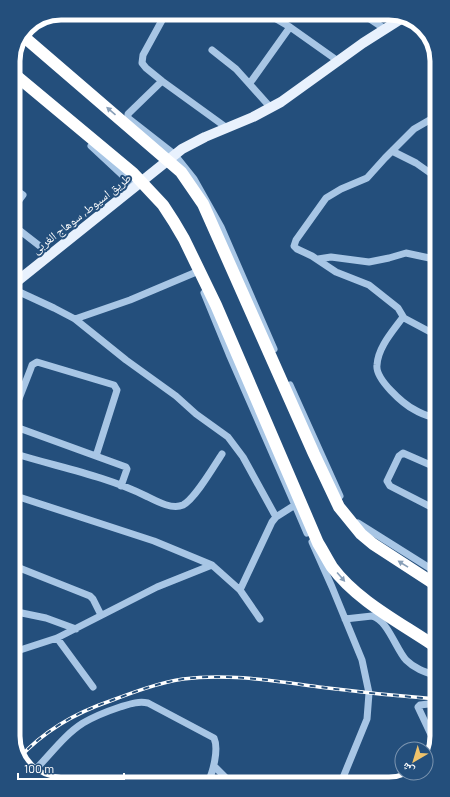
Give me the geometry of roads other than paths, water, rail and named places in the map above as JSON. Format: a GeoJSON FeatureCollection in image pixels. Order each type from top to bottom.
{"type":"FeatureCollection","features":[{"type":"Feature","properties":{"kind":"highway"},"geometry":{"type":"LineString","coordinates":[[26,39],[181,172],[203,204],[339,507],[361,534],[373,544],[430,581]]}},
{"type":"Feature","properties":{"kind":"highway"},"geometry":{"type":"LineString","coordinates":[[20,86],[133,173],[163,205],[184,238],[216,305],[318,543],[332,566],[345,581],[366,600],[430,642]]}},
{"type":"Feature","properties":{"kind":"main road","name":"طريق اسيوط, سوهاج الغربى"},"geometry":{"type":"LineString","coordinates":[[20,279],[174,154],[190,144],[271,108],[398,21]]}},
{"type":"Feature","properties":{"kind":"street"},"geometry":{"type":"LineString","coordinates":[[162,20],[143,55],[142,61],[146,68],[227,128]]}},
{"type":"Feature","properties":{"kind":"street"},"geometry":{"type":"LineString","coordinates":[[278,20],[338,61]]}},
{"type":"Feature","properties":{"kind":"street"},"geometry":{"type":"LineString","coordinates":[[372,20],[385,29]]}},
{"type":"Feature","properties":{"kind":"street"},"geometry":{"type":"LineString","coordinates":[[250,83],[290,27]]}},
{"type":"Feature","properties":{"kind":"street"},"geometry":{"type":"LineString","coordinates":[[212,50],[250,83],[271,108]]}},
{"type":"Feature","properties":{"kind":"street"},"geometry":{"type":"LineString","coordinates":[[162,81],[128,114],[127,117],[174,154],[194,178],[221,227],[277,358],[349,512],[356,522],[363,527],[430,568]]}},
{"type":"Feature","properties":{"kind":"street"},"geometry":{"type":"LineString","coordinates":[[20,86],[96,149],[140,183],[166,217],[177,236],[362,660],[369,693],[367,719],[343,777]]}},
{"type":"Feature","properties":{"kind":"street"},"geometry":{"type":"LineString","coordinates":[[430,120],[414,129],[392,150],[366,180],[341,189],[326,198],[305,226],[294,246],[297,249],[318,259],[336,272],[369,285],[398,308],[403,316],[430,332]]}},
{"type":"Feature","properties":{"kind":"street"},"geometry":{"type":"LineString","coordinates":[[392,150],[416,163],[430,173]]}},
{"type":"Feature","properties":{"kind":"street"},"geometry":{"type":"LineString","coordinates":[[20,231],[50,254]]}},
{"type":"Feature","properties":{"kind":"street"},"geometry":{"type":"LineString","coordinates":[[318,259],[331,257],[369,262],[406,253],[430,258]]}},
{"type":"Feature","properties":{"kind":"street"},"geometry":{"type":"LineString","coordinates":[[75,319],[130,300],[194,273]]}},
{"type":"Feature","properties":{"kind":"street"},"geometry":{"type":"LineString","coordinates":[[20,292],[75,319],[121,356],[176,396],[196,414],[228,437],[243,457],[276,517]]}},
{"type":"Feature","properties":{"kind":"street"},"geometry":{"type":"LineString","coordinates":[[403,316],[380,352],[376,366],[384,382],[410,407],[430,416]]}},
{"type":"Feature","properties":{"kind":"street"},"geometry":{"type":"LineString","coordinates":[[20,384],[32,365],[37,362],[116,386],[117,390],[96,456]]}},
{"type":"Feature","properties":{"kind":"street"},"geometry":{"type":"LineString","coordinates":[[20,428],[127,468],[121,486]]}},
{"type":"Feature","properties":{"kind":"street"},"geometry":{"type":"LineString","coordinates":[[430,465],[403,453],[399,456],[387,483],[430,506]]}},
{"type":"Feature","properties":{"kind":"street"},"geometry":{"type":"LineString","coordinates":[[20,455],[69,469],[140,492],[159,502],[177,506],[184,504],[192,497],[222,454]]}},
{"type":"Feature","properties":{"kind":"street"},"geometry":{"type":"LineString","coordinates":[[20,497],[154,541],[212,565],[240,590],[260,619]]}},
{"type":"Feature","properties":{"kind":"street"},"geometry":{"type":"LineString","coordinates":[[240,590],[272,522],[276,517],[295,504]]}},
{"type":"Feature","properties":{"kind":"street"},"geometry":{"type":"LineString","coordinates":[[20,650],[57,638],[157,587],[212,565]]}},
{"type":"Feature","properties":{"kind":"street"},"geometry":{"type":"LineString","coordinates":[[20,568],[90,596],[94,599],[101,616]]}},
{"type":"Feature","properties":{"kind":"street"},"geometry":{"type":"LineString","coordinates":[[20,613],[46,618],[76,629]]}},
{"type":"Feature","properties":{"kind":"street"},"geometry":{"type":"LineString","coordinates":[[345,619],[372,616],[376,617],[386,628],[407,660],[417,669],[430,674]]}},
{"type":"Feature","properties":{"kind":"street"},"geometry":{"type":"LineString","coordinates":[[57,638],[93,687]]}},
{"type":"Feature","properties":{"kind":"street"},"geometry":{"type":"LineString","coordinates":[[36,769],[69,734],[83,724],[105,712],[133,703],[142,702],[148,703],[213,737],[216,742],[214,766],[210,777]]}},
{"type":"Feature","properties":{"kind":"street"},"geometry":{"type":"LineString","coordinates":[[430,704],[420,705],[418,707],[430,732]]}},
{"type":"Feature","properties":{"kind":"street"},"geometry":{"type":"LineString","coordinates":[[214,766],[225,777]]}},
{"type":"Feature","properties":{"kind":"railway"},"geometry":{"type":"LineString","coordinates":[[24,753],[39,739],[72,717],[146,688],[183,679],[200,677],[251,678],[363,692],[430,698]]}}]}
